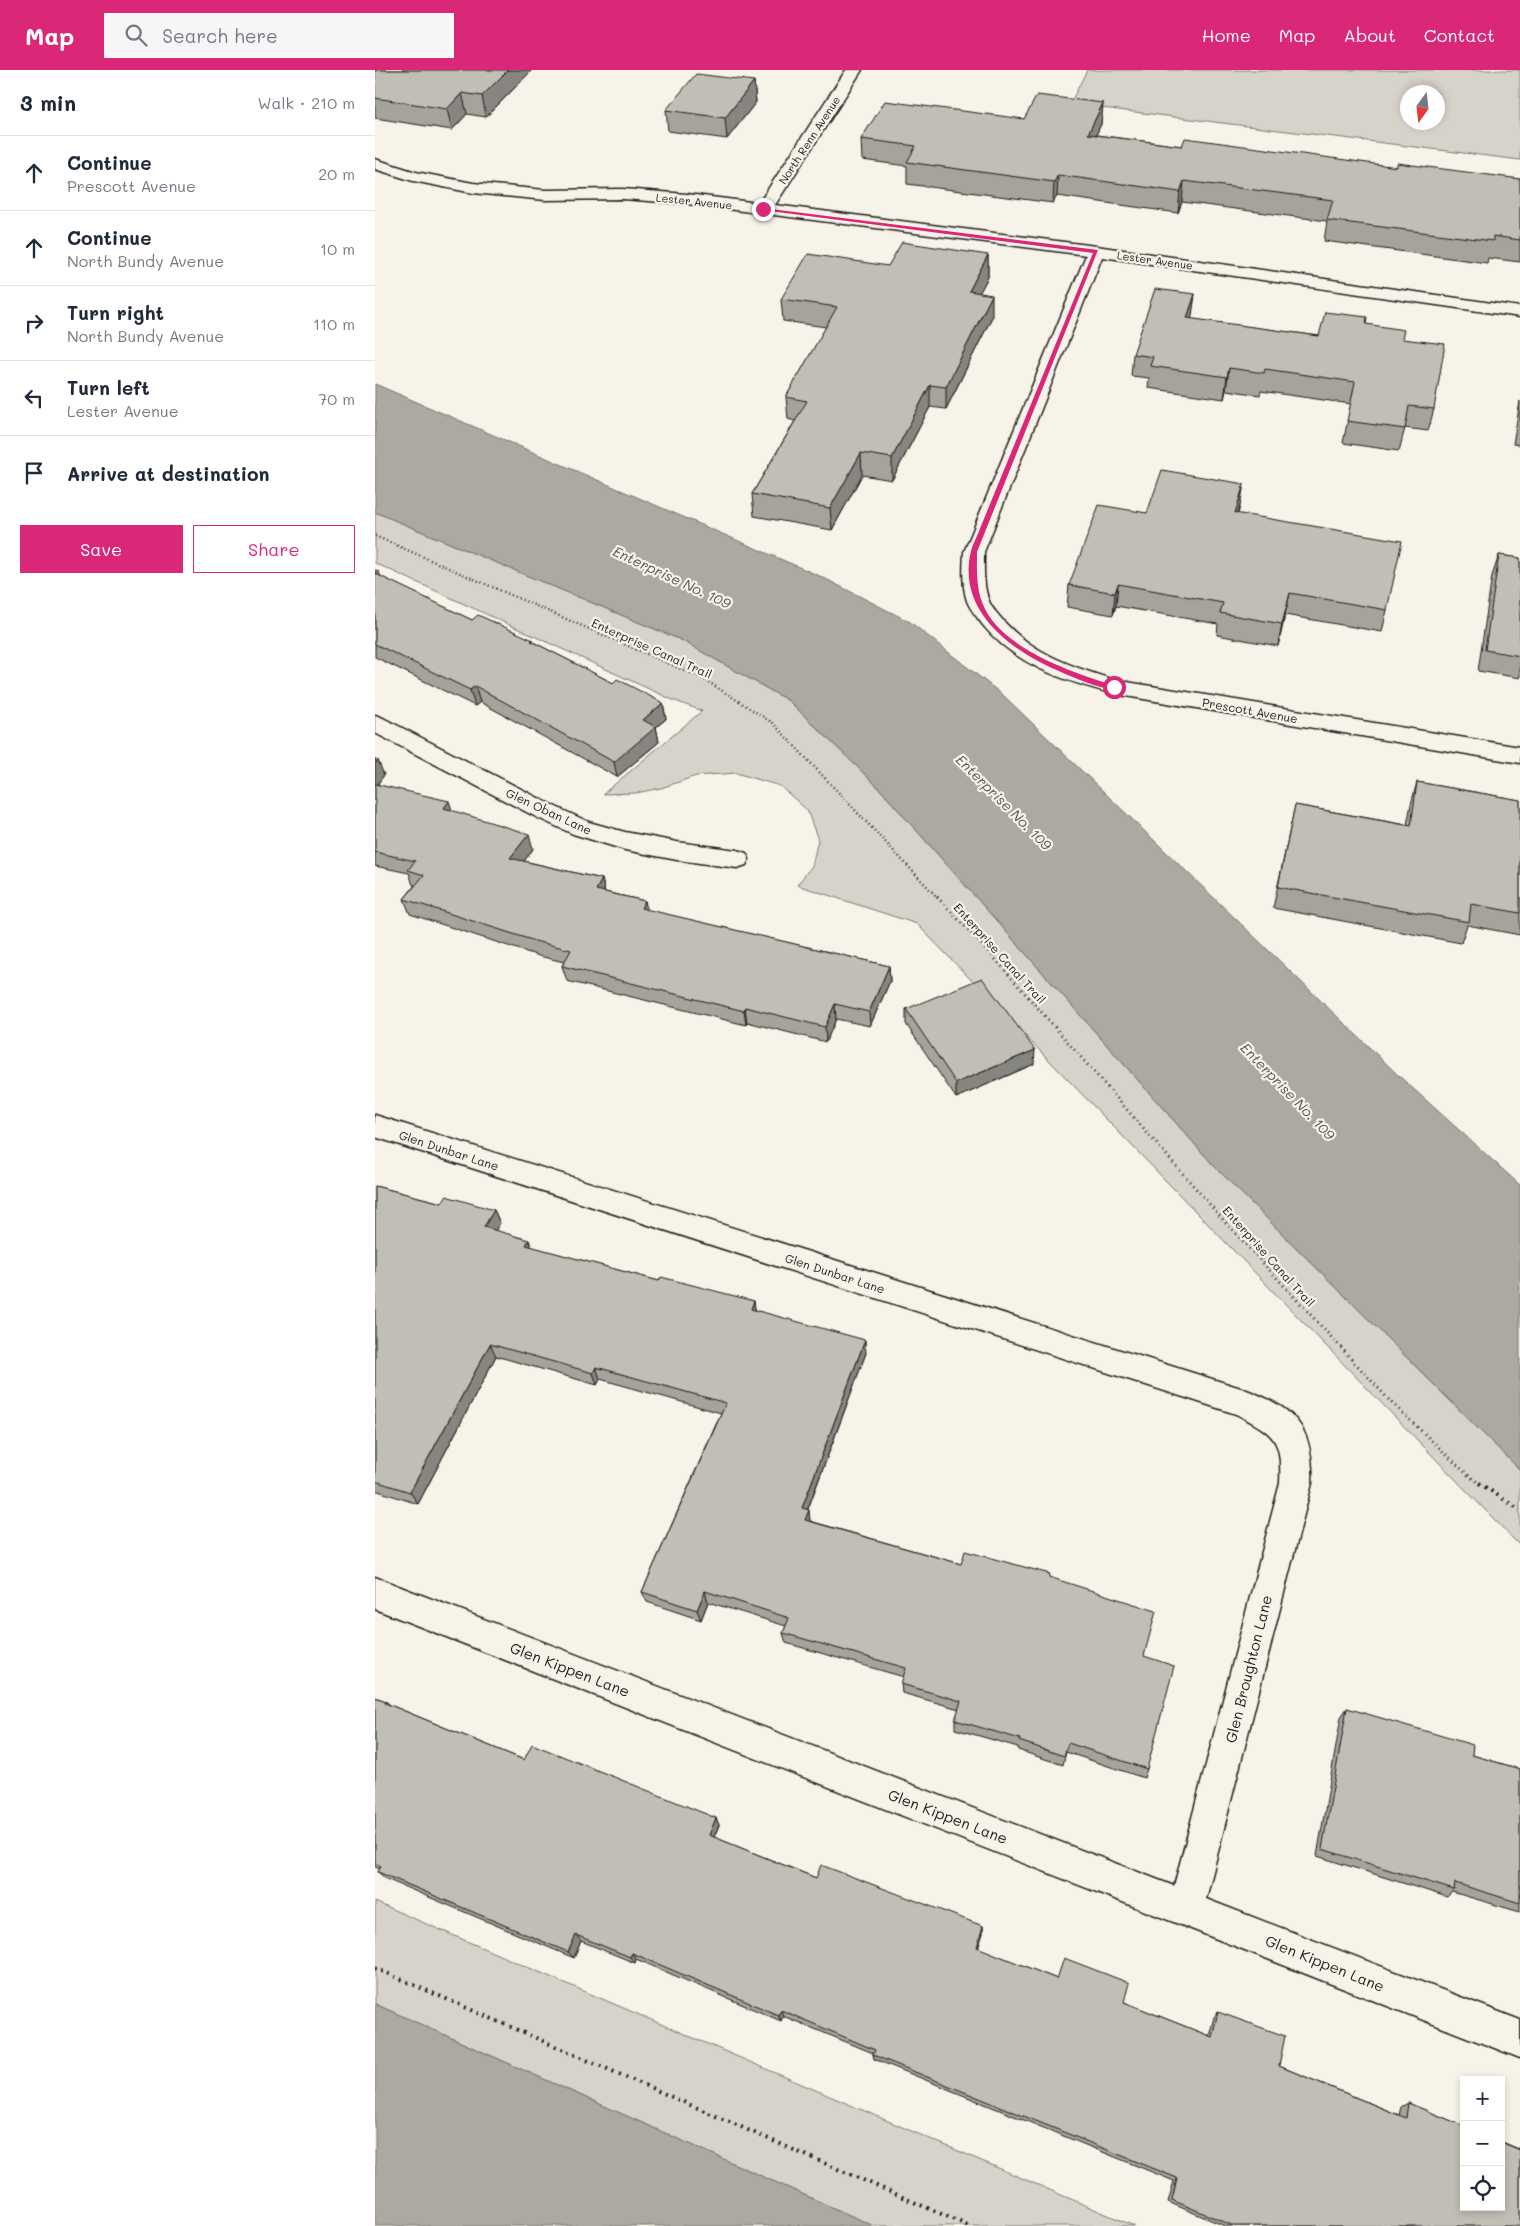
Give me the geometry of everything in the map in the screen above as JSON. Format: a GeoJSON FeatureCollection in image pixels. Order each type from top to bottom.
{"type":"FeatureCollection","features":[{"type":"Feature","properties":{"kind":"street","name":"North Renn Avenue"},"geometry":{"type":"LineString","coordinates":[[763,209],[854,70]]}},
{"type":"Feature","properties":{"kind":"street","name":"Lester Avenue"},"geometry":{"type":"LineString","coordinates":[[375,164],[413,176],[473,188],[545,195],[623,194],[687,199],[1096,251],[1520,312]]}},
{"type":"Feature","properties":{"kind":"street","name":"Prescott Avenue"},"geometry":{"type":"LineString","coordinates":[[1096,251],[974,552],[973,577],[979,603],[994,626],[1015,645],[1042,661],[1079,677],[1114,687],[1520,756]]}},
{"type":"Feature","properties":{"kind":"street","name":"Glen Oban Lane"},"geometry":{"type":"LineString","coordinates":[[375,723],[546,812],[581,828],[625,841],[660,848],[737,859]]}},
{"type":"Feature","properties":{"kind":"street","name":"Glen Dunbar Lane"},"geometry":{"type":"LineString","coordinates":[[375,1126],[1244,1403],[1273,1417],[1288,1431]]}},
{"type":"Feature","properties":{"kind":"street","name":"Glen Broughton Lane"},"geometry":{"type":"LineString","coordinates":[[1186,1908],[1296,1483],[1297,1462],[1295,1444],[1288,1431]]}},
{"type":"Feature","properties":{"kind":"street","name":"Glen Kippen Lane"},"geometry":{"type":"LineString","coordinates":[[375,1593],[1520,2039]]}},
{"type":"Feature","properties":{"kind":"path","name":"Enterprise Canal Trail"},"geometry":{"type":"LineString","coordinates":[[375,536],[702,678],[773,723],[988,951],[1226,1223],[1392,1403],[1470,1477],[1520,1510]]}},
{"type":"Feature","properties":{"kind":"path"},"geometry":{"type":"LineString","coordinates":[[375,1968],[969,2226]]}},
{"type":"Feature","properties":{"kind":"shaded area"},"geometry":{"type":"Polygon","coordinates":[[[1087,70],[1520,70],[1520,160],[1070,104],[1087,70]]]}},
{"type":"Feature","properties":{"kind":"shaded area"},"geometry":{"type":"Polygon","coordinates":[[[375,512],[681,640],[789,701],[877,786],[1215,1167],[1520,1470],[1520,1546],[917,924],[797,885],[812,866],[818,840],[807,810],[780,786],[736,773],[696,776],[661,788],[636,793],[603,794],[702,711],[673,700],[375,563],[375,512]]]}},
{"type":"Feature","properties":{"kind":"shaded area"},"geometry":{"type":"Polygon","coordinates":[[[375,1902],[1134,2226],[874,2226],[375,2004],[375,1902]]]}},
{"type":"Feature","properties":{"kind":"water","name":"Enterprise No. 109"},"geometry":{"type":"Polygon","coordinates":[[[375,384],[822,577],[910,622],[1004,696],[1398,1075],[1520,1185],[1520,1470],[1215,1167],[877,786],[789,701],[681,640],[375,512],[375,384]]]}},
{"type":"Feature","properties":{"kind":"water"},"geometry":{"type":"Polygon","coordinates":[[[375,2004],[874,2226],[375,2226],[375,2004]]]}},
{"type":"Feature","properties":{"kind":"building"},"geometry":{"type":"Polygon","coordinates":[[[375,70],[508,70],[482,96],[462,93],[447,109],[375,98],[375,70]]]}},
{"type":"Feature","properties":{"kind":"building"},"geometry":{"type":"Polygon","coordinates":[[[696,74],[754,81],[725,118],[666,110],[696,74]]]}},
{"type":"Feature","properties":{"kind":"building"},"geometry":{"type":"Polygon","coordinates":[[[1037,95],[1103,103],[1088,134],[1182,146],[1185,138],[1397,167],[1397,163],[1520,179],[1520,240],[1493,236],[1493,241],[1327,220],[1333,200],[1184,181],[1180,192],[1058,175],[1054,182],[907,162],[916,146],[861,139],[885,101],[1024,119],[1037,95]]]}},
{"type":"Feature","properties":{"kind":"building"},"geometry":{"type":"Polygon","coordinates":[[[902,242],[988,255],[969,291],[992,295],[946,387],[930,385],[892,458],[861,453],[830,508],[752,494],[807,401],[786,397],[837,307],[781,299],[808,254],[888,266],[902,242]]]}},
{"type":"Feature","properties":{"kind":"building"},"geometry":{"type":"Polygon","coordinates":[[[1155,289],[1195,294],[1187,318],[1319,336],[1325,312],[1367,317],[1366,324],[1404,330],[1402,339],[1445,344],[1434,409],[1409,406],[1405,429],[1347,421],[1355,382],[1265,369],[1264,373],[1229,368],[1227,377],[1150,366],[1153,357],[1133,354],[1155,289]]]}},
{"type":"Feature","properties":{"kind":"building"},"geometry":{"type":"Polygon","coordinates":[[[1162,470],[1244,484],[1235,513],[1402,541],[1387,610],[1290,593],[1282,624],[1220,613],[1223,603],[1118,584],[1115,593],[1069,585],[1099,505],[1147,513],[1162,470]]]}},
{"type":"Feature","properties":{"kind":"building"},"geometry":{"type":"Polygon","coordinates":[[[1499,555],[1520,558],[1520,656],[1485,650],[1499,555]]]}},
{"type":"Feature","properties":{"kind":"building"},"geometry":{"type":"Polygon","coordinates":[[[375,570],[379,572],[376,574],[472,620],[478,615],[533,640],[531,641],[613,683],[617,679],[663,703],[643,720],[656,727],[614,762],[475,686],[470,690],[375,644],[375,570]]]}},
{"type":"Feature","properties":{"kind":"building"},"geometry":{"type":"Polygon","coordinates":[[[1417,782],[1520,800],[1520,913],[1471,904],[1469,922],[1278,887],[1295,805],[1411,826],[1417,782]]]}},
{"type":"Feature","properties":{"kind":"building"},"geometry":{"type":"Polygon","coordinates":[[[375,784],[449,801],[444,808],[529,834],[510,858],[602,879],[596,890],[645,901],[641,908],[889,966],[869,1012],[835,1004],[825,1027],[745,1007],[744,1011],[562,966],[571,950],[535,941],[404,899],[424,875],[408,870],[415,861],[375,852],[375,784]]]}},
{"type":"Feature","properties":{"kind":"building"},"geometry":{"type":"Polygon","coordinates":[[[982,978],[1035,1050],[956,1083],[906,1009],[982,978]]]}},
{"type":"Feature","properties":{"kind":"building"},"geometry":{"type":"Polygon","coordinates":[[[375,1186],[442,1203],[446,1196],[494,1210],[484,1227],[529,1240],[526,1245],[659,1281],[661,1277],[754,1301],[751,1309],[865,1340],[802,1508],[809,1510],[805,1520],[961,1564],[965,1551],[1050,1574],[1049,1577],[1156,1611],[1144,1656],[1174,1666],[1147,1769],[1068,1743],[1064,1756],[1019,1741],[1020,1739],[955,1720],[961,1701],[901,1684],[906,1668],[783,1633],[789,1618],[705,1591],[697,1610],[642,1592],[726,1403],[596,1367],[593,1373],[490,1344],[410,1492],[375,1481],[375,1186]]]}},
{"type":"Feature","properties":{"kind":"building"},"geometry":{"type":"Polygon","coordinates":[[[375,1697],[386,1701],[385,1703],[524,1760],[532,1744],[716,1818],[709,1835],[816,1878],[821,1865],[983,1926],[977,1947],[1057,1979],[1064,1958],[1129,1983],[1124,2002],[1212,2037],[1218,2012],[1285,2036],[1279,2066],[1406,2118],[1408,2103],[1460,2124],[1460,2211],[1505,2211],[1505,2144],[1520,2150],[1520,2226],[1234,2226],[1172,2200],[1177,2178],[873,2055],[875,2050],[781,2010],[778,2015],[632,1953],[630,1957],[576,1935],[568,1952],[378,1872],[381,1866],[375,1863],[375,1697]]]}},
{"type":"Feature","properties":{"kind":"building"},"geometry":{"type":"Polygon","coordinates":[[[1347,1708],[1473,1745],[1472,1755],[1520,1769],[1520,1903],[1455,1883],[1454,1890],[1322,1849],[1347,1708]]]}},
{"type":"Feature","properties":{"kind":"route"},"geometry":{"type":"LineString","coordinates":[[763,209],[1096,251],[974,552],[973,577],[979,603],[994,626],[1015,645],[1042,661],[1079,677],[1114,687]]}}]}
